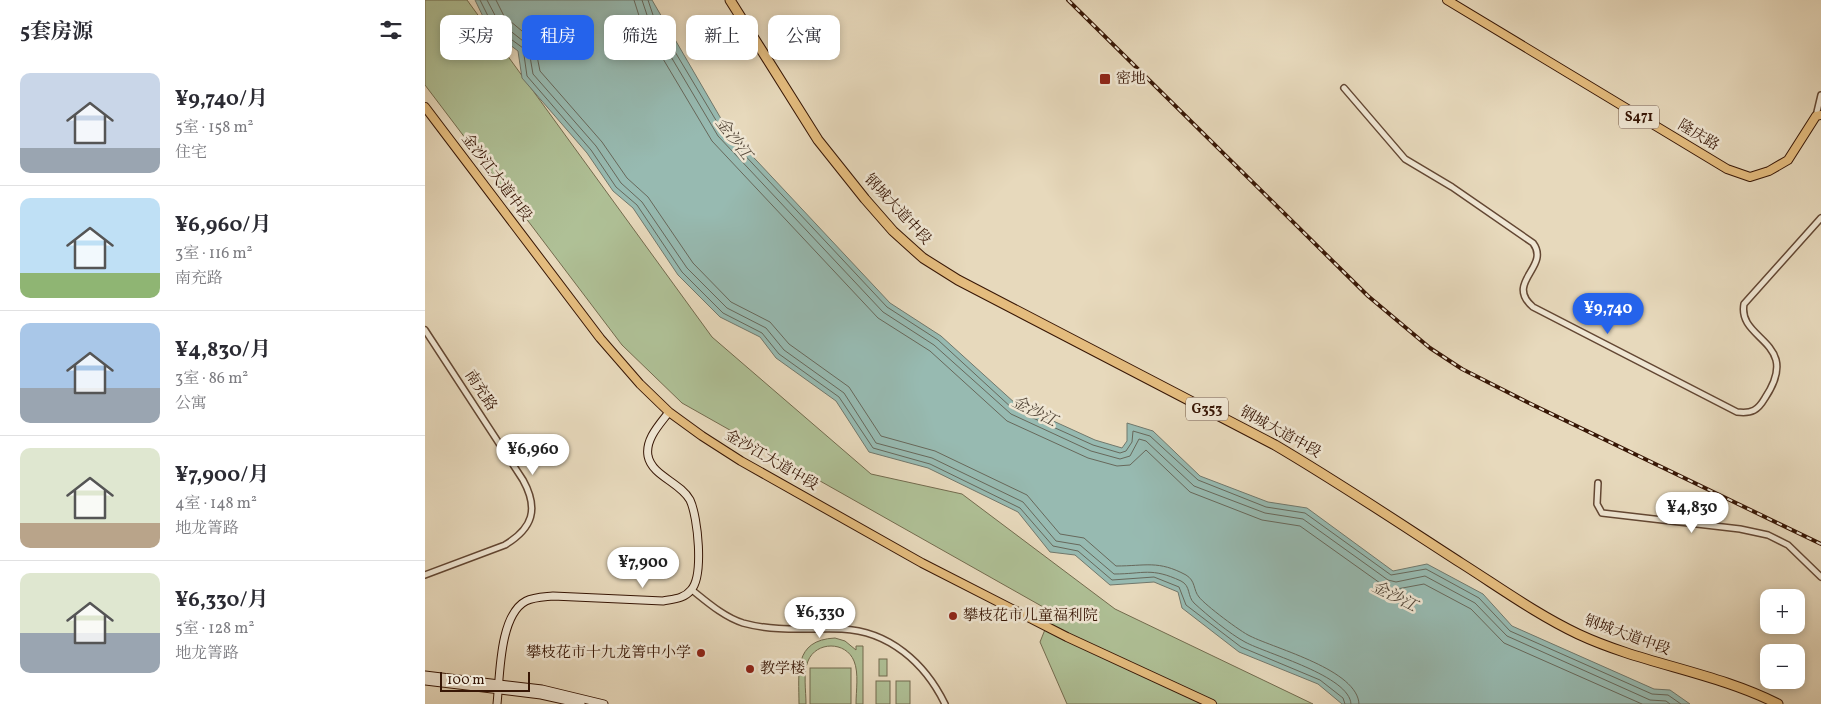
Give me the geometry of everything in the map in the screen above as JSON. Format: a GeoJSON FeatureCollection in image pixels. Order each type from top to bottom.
{"type":"FeatureCollection","features":[{"type":"Feature","properties":{"kind":"highway","name":"钢城大道中段"},"geometry":{"type":"LineString","coordinates":[[730,0],[818,140],[876,212],[923,258],[958,280],[1275,445],[1325,474],[1534,610],[1578,634],[1623,652],[1755,693],[1778,704]]}},
{"type":"Feature","properties":{"kind":"main road","name":"隆庆路"},"geometry":{"type":"LineString","coordinates":[[1447,0],[1718,164],[1750,177],[1769,171],[1788,160],[1819,116]]}},
{"type":"Feature","properties":{"kind":"main road","name":"金沙江大道中段"},"geometry":{"type":"LineString","coordinates":[[425,107],[600,338],[640,384],[669,412],[741,461],[965,586],[1067,637],[1212,704]]}},
{"type":"Feature","properties":{"kind":"street"},"geometry":{"type":"LineString","coordinates":[[1344,88],[1405,159],[1452,187],[1533,243],[1538,250],[1538,259],[1525,280],[1522,292],[1525,300],[1533,307],[1737,412],[1748,413],[1757,410],[1767,396],[1778,368],[1774,353],[1744,317],[1744,304],[1821,218]]}},
{"type":"Feature","properties":{"kind":"street"},"geometry":{"type":"LineString","coordinates":[[1819,116],[1821,95]]}},
{"type":"Feature","properties":{"kind":"street","name":"南充路"},"geometry":{"type":"LineString","coordinates":[[425,330],[523,480],[531,498],[532,508],[527,525],[521,533],[505,545],[425,575]]}},
{"type":"Feature","properties":{"kind":"street"},"geometry":{"type":"LineString","coordinates":[[497,704],[509,620],[516,609],[525,601],[538,597],[553,596],[663,601],[680,598],[691,590],[697,579],[699,566],[693,511],[683,491],[660,473],[648,457],[651,437],[669,412]]}},
{"type":"Feature","properties":{"kind":"street"},"geometry":{"type":"LineString","coordinates":[[1598,483],[1597,504],[1602,513],[1757,531],[1779,539],[1788,545],[1821,577]]}},
{"type":"Feature","properties":{"kind":"street"},"geometry":{"type":"LineString","coordinates":[[691,590],[716,609],[742,622],[771,628],[845,629],[873,635],[899,647],[920,665],[937,688],[945,704]]}},
{"type":"Feature","properties":{"kind":"street"},"geometry":{"type":"LineString","coordinates":[[425,675],[499,686],[581,704]]}},
{"type":"Feature","properties":{"kind":"street"},"geometry":{"type":"LineString","coordinates":[[425,681],[549,690],[604,704]]}},
{"type":"Feature","properties":{"kind":"green space"},"geometry":{"type":"Polygon","coordinates":[[[425,0],[467,0],[478,15],[440,15],[440,60],[511,60],[712,337],[871,474],[962,494],[1115,609],[1313,704],[1067,704],[1040,642],[1052,612],[682,403],[622,345],[425,85],[425,0]]]}},
{"type":"Feature","properties":{"kind":"green space"},"geometry":{"type":"Polygon","coordinates":[[[835,638],[845,641],[856,650],[856,646],[863,646],[863,704],[856,704],[857,676],[854,661],[845,650],[831,646],[817,650],[808,661],[805,676],[806,704],[799,704],[799,670],[805,652],[821,640],[835,638]]]}},
{"type":"Feature","properties":{"kind":"green space"},"geometry":{"type":"Polygon","coordinates":[[[879,659],[887,659],[887,676],[879,676],[879,659]]]}},
{"type":"Feature","properties":{"kind":"green space"},"geometry":{"type":"Polygon","coordinates":[[[810,668],[851,668],[851,704],[810,704],[810,668]]]}},
{"type":"Feature","properties":{"kind":"green space"},"geometry":{"type":"Polygon","coordinates":[[[876,681],[890,681],[890,704],[876,704],[876,681]]]}},
{"type":"Feature","properties":{"kind":"green space"},"geometry":{"type":"Polygon","coordinates":[[[896,681],[910,681],[910,704],[896,704],[896,681]]]}},
{"type":"Feature","properties":{"kind":"water","name":"金沙江"},"geometry":{"type":"Polygon","coordinates":[[[475,0],[652,0],[661,15],[604,15],[604,60],[676,60],[676,41],[727,129],[890,303],[941,336],[1016,404],[1095,440],[1122,448],[1127,441],[1127,423],[1153,431],[1200,476],[1268,502],[1307,508],[1393,571],[1427,564],[1483,594],[1512,626],[1654,689],[1670,690],[1690,704],[1342,704],[1318,684],[1239,652],[1182,608],[1178,592],[1154,582],[1110,585],[1075,555],[1050,552],[1018,512],[928,468],[869,452],[836,401],[776,358],[760,337],[720,317],[678,275],[633,208],[613,191],[587,153],[522,78],[518,51],[512,46],[512,15],[482,15],[475,0]]]}},
{"type":"Feature","properties":{"kind":"railway"},"geometry":{"type":"LineString","coordinates":[[1068,0],[1368,296],[1430,348],[1462,369],[1531,404],[1821,544]]}},
{"type":"Feature","properties":{"kind":"place","name":"密地"},"geometry":{"type":"Point","coordinates":[1105,79]}},
{"type":"Feature","properties":{"kind":"place","name":"攀枝花市儿童福利院"},"geometry":{"type":"Point","coordinates":[953,616]}},
{"type":"Feature","properties":{"kind":"place","name":"攀枝花市十九龙箐中小学"},"geometry":{"type":"Point","coordinates":[701,653]}},
{"type":"Feature","properties":{"kind":"place","name":"教学楼"},"geometry":{"type":"Point","coordinates":[750,669]}}]}
